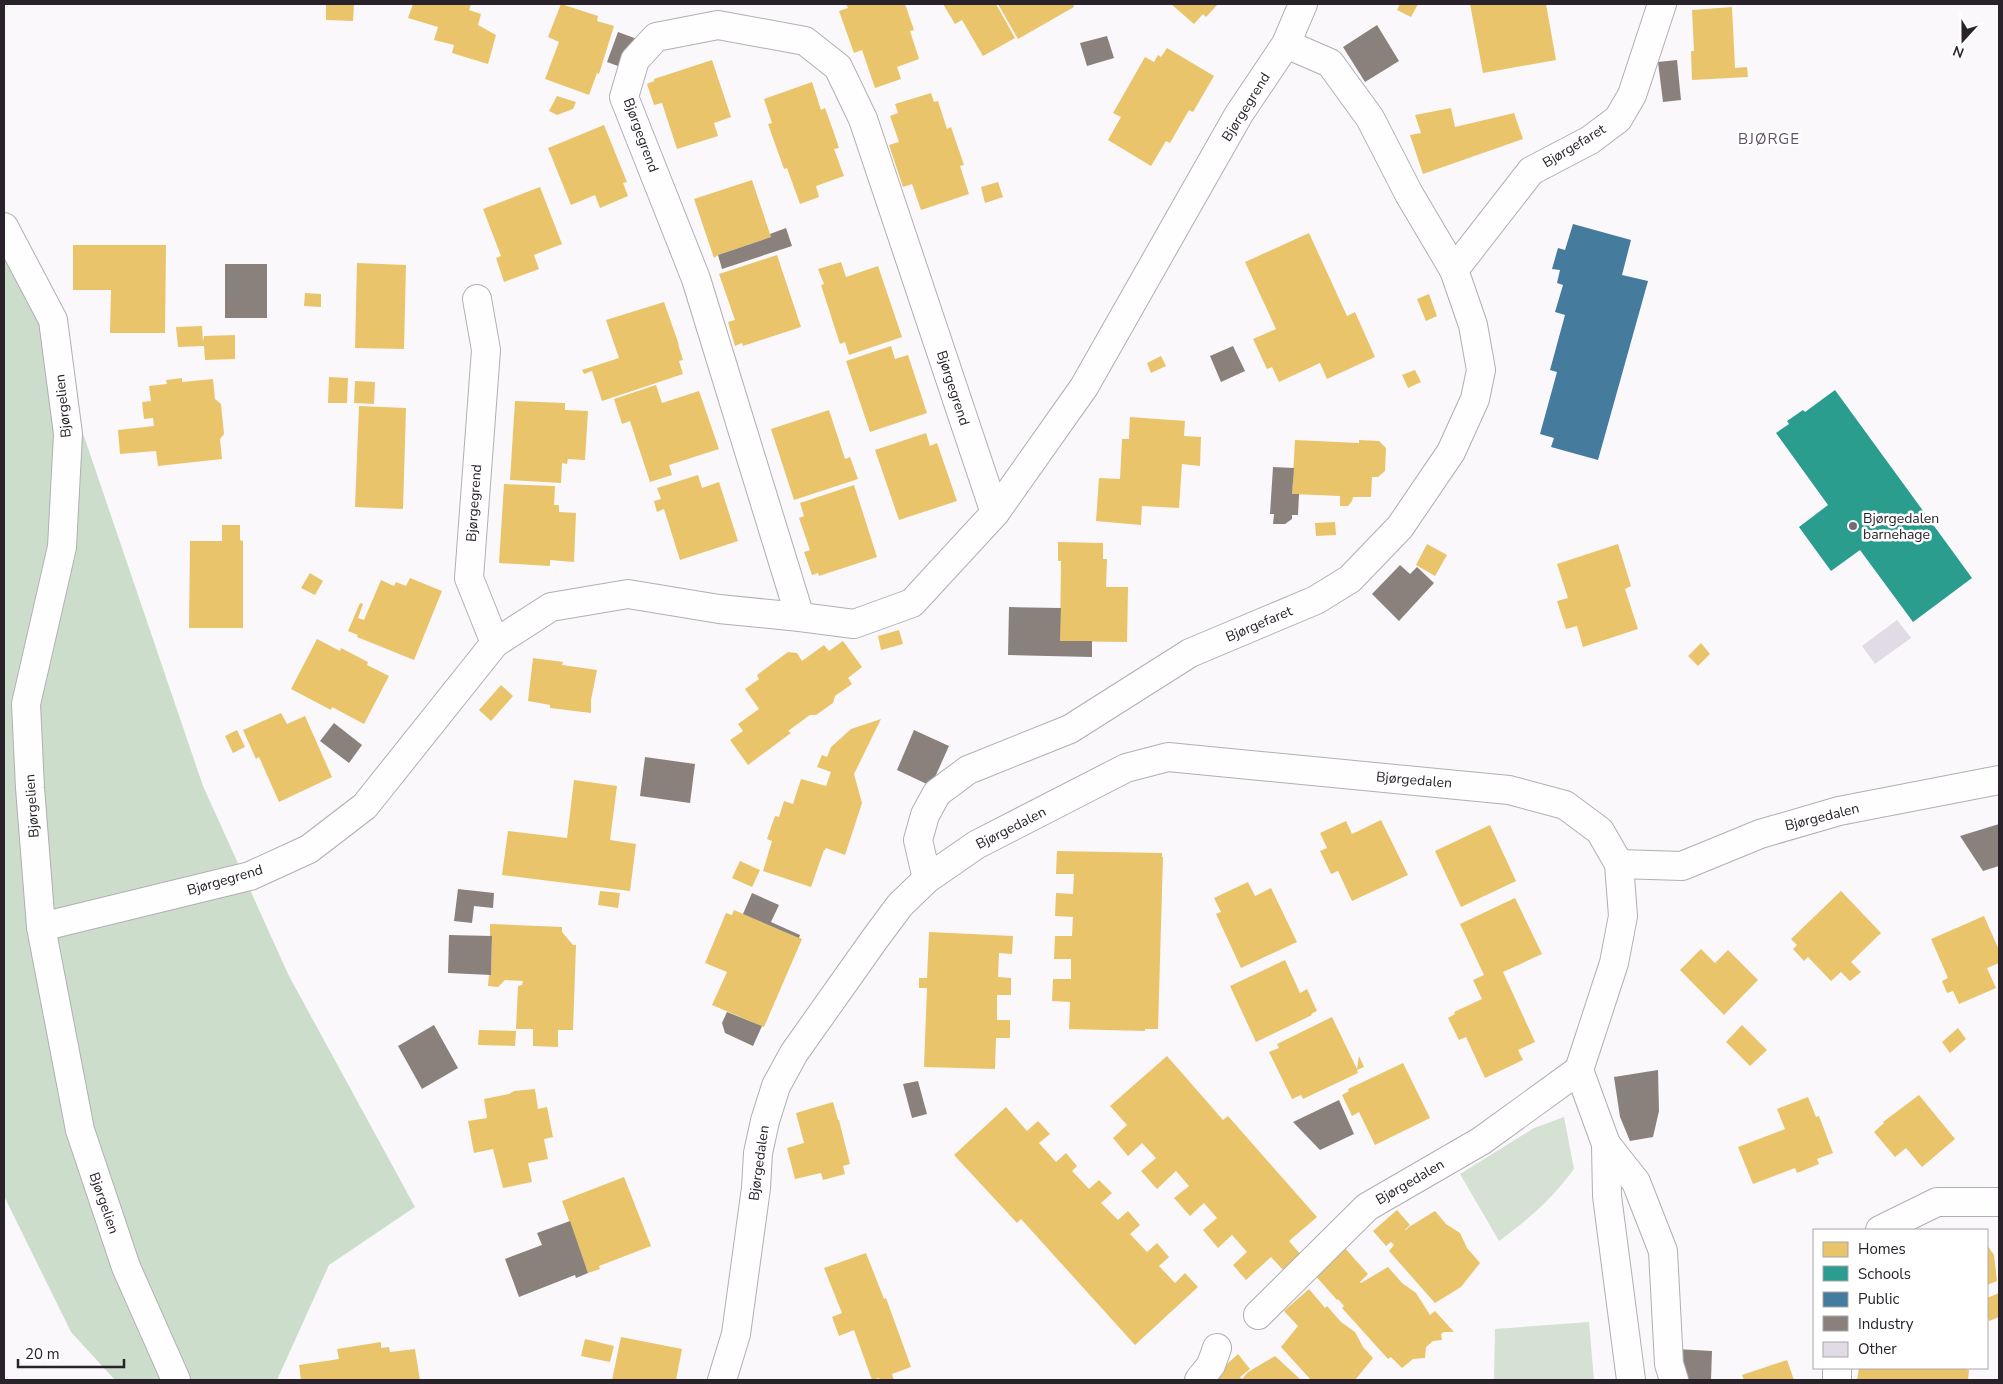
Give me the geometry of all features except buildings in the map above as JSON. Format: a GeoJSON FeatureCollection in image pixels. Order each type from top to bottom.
{"type":"FeatureCollection","features":[{"type":"Feature","properties":{"kind":"street","name":"Bjørgegrend"},"geometry":{"type":"LineString","coordinates":[[41,927],[250,876],[310,849],[366,806],[495,642],[552,607],[628,594],[719,609],[854,624],[912,603],[995,513],[1084,387],[1239,114],[1286,44],[1303,4]]}},
{"type":"Feature","properties":{"kind":"street","name":"Bjørgefaret"},"geometry":{"type":"LineString","coordinates":[[1454,270],[1531,171],[1590,140],[1618,119],[1632,95],[1662,4]]}},
{"type":"Feature","properties":{"kind":"street","name":"Bjørgegrend"},"geometry":{"type":"LineString","coordinates":[[800,617],[696,279],[624,97],[635,60],[656,37],[718,26],[805,41],[838,67],[863,119],[995,513]]}},
{"type":"Feature","properties":{"kind":"street","name":"Bjørgefaret"},"geometry":{"type":"LineString","coordinates":[[927,879],[918,840],[925,815],[937,793],[968,770],[1070,729],[1190,653],[1316,600],[1350,580],[1400,528],[1451,452],[1476,399],[1481,370],[1473,325],[1454,270],[1409,194],[1370,118],[1336,71],[1330,63],[1286,44]]}},
{"type":"Feature","properties":{"kind":"street","name":"Bjørgelien"},"geometry":{"type":"LineString","coordinates":[[4,227],[53,320],[68,434],[62,547],[26,704],[30,788],[41,927],[80,1130],[126,1267],[176,1380]]}},
{"type":"Feature","properties":{"kind":"street","name":"Bjørgegrend"},"geometry":{"type":"LineString","coordinates":[[477,299],[486,350],[469,578],[495,642]]}},
{"type":"Feature","properties":{"kind":"street","name":"Bjørgedalen"},"geometry":{"type":"LineString","coordinates":[[722,1380],[736,1334],[756,1188],[758,1153],[764,1121],[776,1086],[794,1053],[900,905],[927,879],[976,845],[1126,768],[1168,757],[1509,790],[1565,805],[1600,830],[1619,864],[1623,916],[1614,964],[1578,1070],[1481,1141],[1367,1207],[1258,1315]]}},
{"type":"Feature","properties":{"kind":"street","name":"Bjørgedalen"},"geometry":{"type":"LineString","coordinates":[[1619,864],[1682,866],[1760,834],[1839,811],[1999,780]]}},
{"type":"Feature","properties":{"kind":"street"},"geometry":{"type":"LineString","coordinates":[[1578,1070],[1606,1144],[1636,1182],[1663,1251],[1669,1364],[1674,1380]]}},
{"type":"Feature","properties":{"kind":"street"},"geometry":{"type":"LineString","coordinates":[[1606,1144],[1608,1206],[1631,1380]]}},
{"type":"Feature","properties":{"kind":"street"},"geometry":{"type":"LineString","coordinates":[[1882,1229],[1936,1202],[1999,1202]]}},
{"type":"Feature","properties":{"kind":"street"},"geometry":{"type":"LineString","coordinates":[[1199,1380],[1211,1365],[1217,1348]]}},
{"type":"Feature","properties":{"kind":"green space"},"geometry":{"type":"Polygon","coordinates":[[[4,218],[39,304],[203,786],[289,976],[415,1207],[329,1265],[277,1380],[115,1380],[71,1332],[4,1196],[4,218]]]}},
{"type":"Feature","properties":{"kind":"green space"},"geometry":{"type":"Polygon","coordinates":[[[1564,1117],[1574,1169],[1540,1208],[1499,1241],[1460,1174],[1534,1128],[1564,1117]]]}},
{"type":"Feature","properties":{"kind":"green space"},"geometry":{"type":"Polygon","coordinates":[[[1589,1322],[1594,1380],[1494,1380],[1495,1329],[1589,1322]]]}},
{"type":"Feature","properties":{"kind":"place","name":"Bjørgedalen barnehage"},"geometry":{"type":"Point","coordinates":[1853,526]}},
{"type":"Feature","properties":{"kind":"district","name":"BJØRGE"},"geometry":{"type":"Point","coordinates":[1769,139]}}]}
